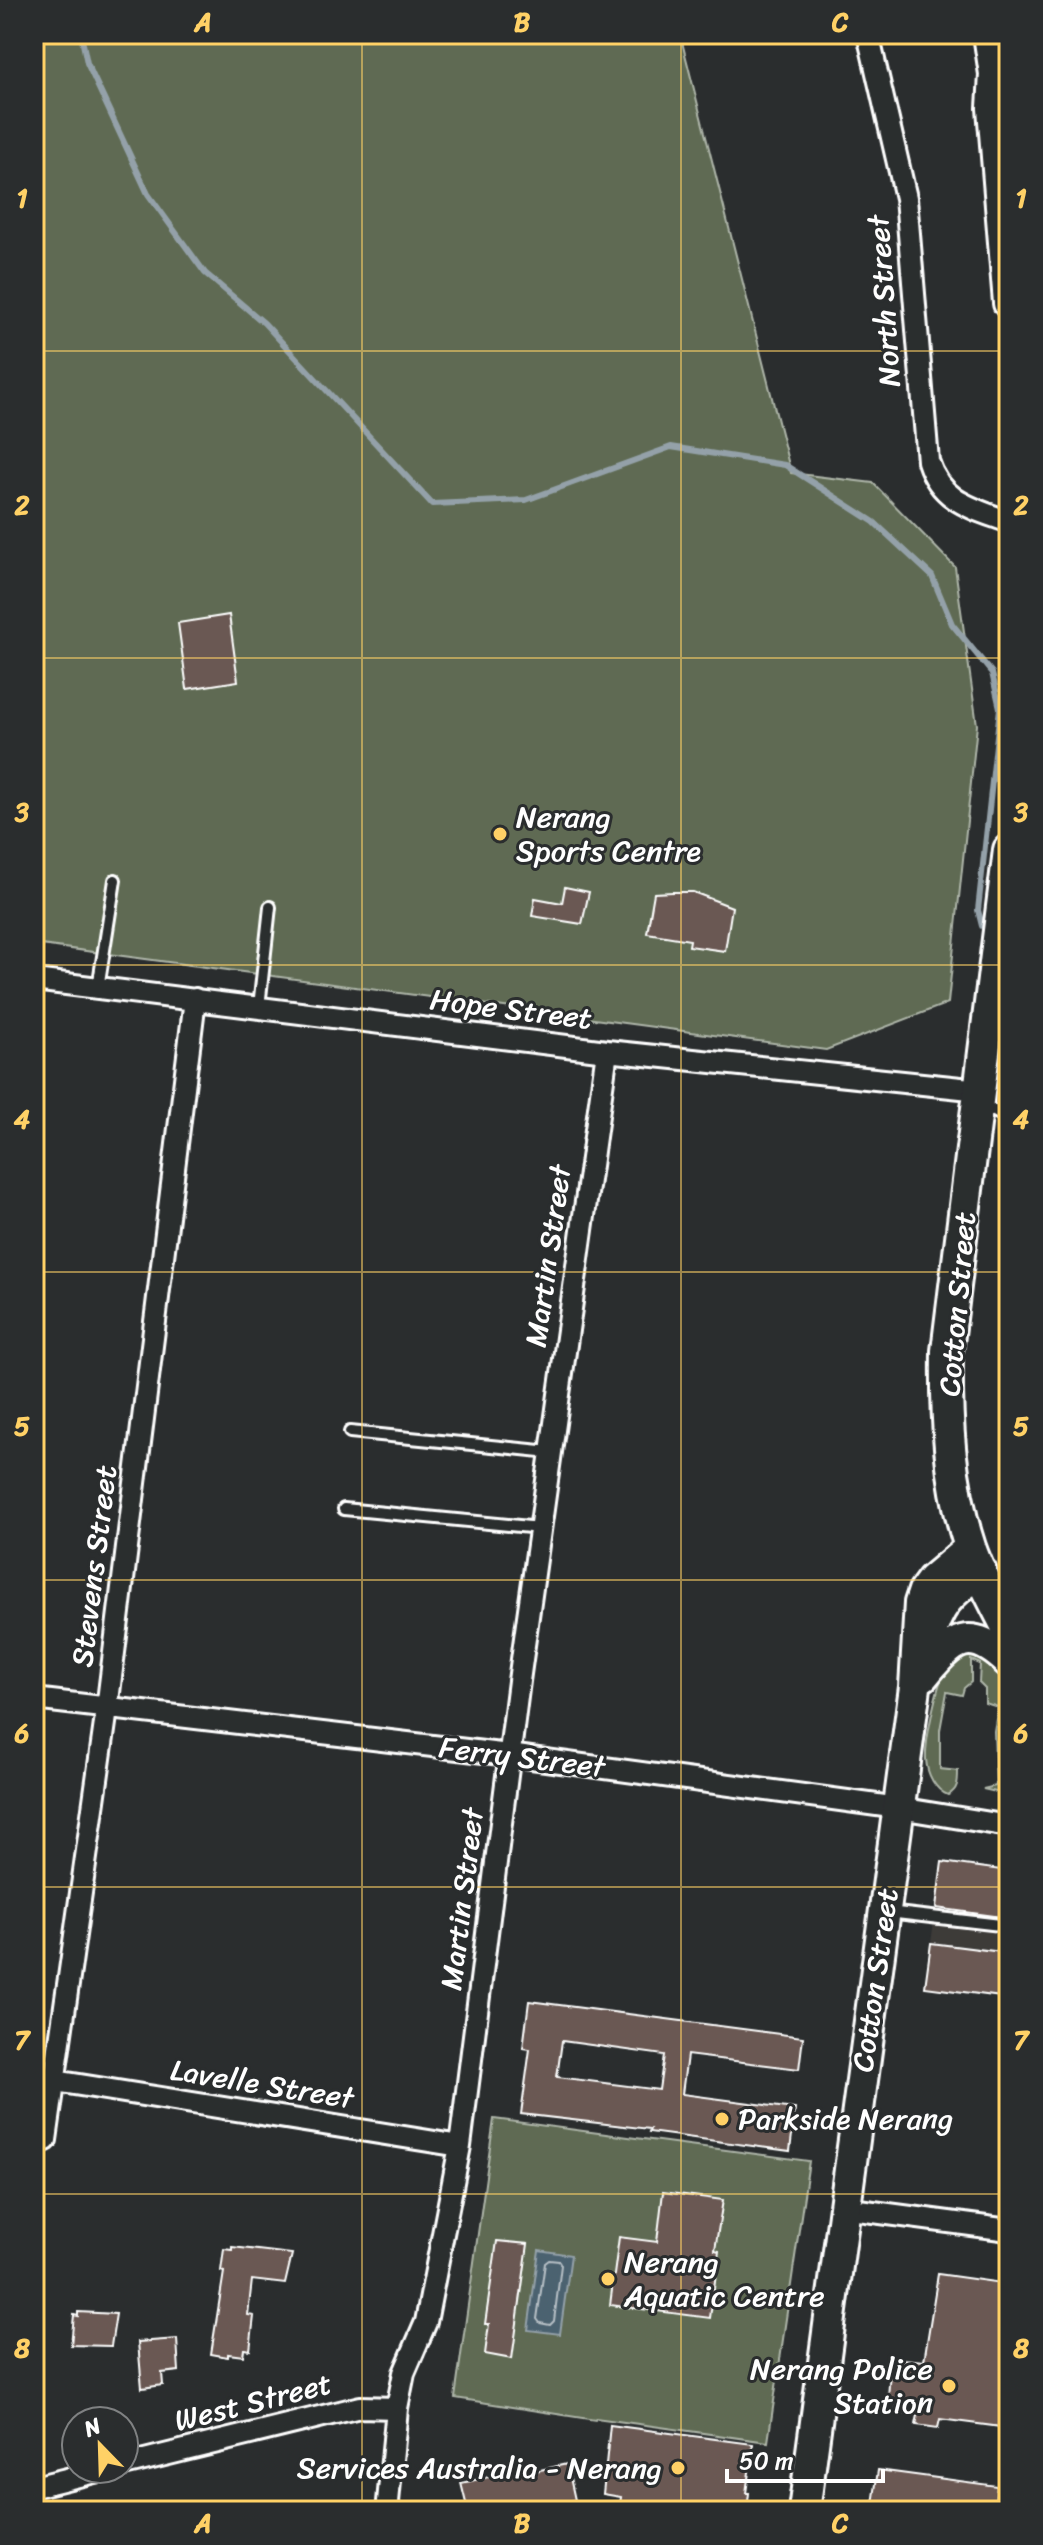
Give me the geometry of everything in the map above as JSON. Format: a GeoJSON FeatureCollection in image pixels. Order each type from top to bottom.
{"type":"FeatureCollection","features":[{"type":"Feature","properties":{"kind":"street","name":"North Street"},"geometry":{"type":"LineString","coordinates":[[868,34],[906,198],[928,461],[933,476],[949,496],[1009,522]]}},
{"type":"Feature","properties":{"kind":"street"},"geometry":{"type":"LineString","coordinates":[[989,34],[994,70],[1009,123]]}},
{"type":"Feature","properties":{"kind":"street"},"geometry":{"type":"LineString","coordinates":[[1006,34],[994,70],[993,108],[1009,303]]}},
{"type":"Feature","properties":{"kind":"street","name":"Cotton Street"},"geometry":{"type":"LineString","coordinates":[[804,2511],[915,1687],[920,1603],[932,1580],[976,1560],[955,1492],[947,1428],[947,1364],[1009,850]]}},
{"type":"Feature","properties":{"kind":"street","name":"Hope Street"},"geometry":{"type":"LineString","coordinates":[[34,980],[979,1096]]}},
{"type":"Feature","properties":{"kind":"street","name":"Stevens Street"},"geometry":{"type":"LineString","coordinates":[[46,2140],[107,1709],[195,999]]}},
{"type":"Feature","properties":{"kind":"street","name":"Martin Street"},"geometry":{"type":"LineString","coordinates":[[390,2511],[388,2502],[397,2408],[404,2373],[426,2322],[460,2146],[509,1755],[607,1051]]}},
{"type":"Feature","properties":{"kind":"street"},"geometry":{"type":"LineString","coordinates":[[976,1560],[1009,1631]]}},
{"type":"Feature","properties":{"kind":"street"},"geometry":{"type":"LineString","coordinates":[[915,1687],[947,1648],[962,1641],[982,1641],[1009,1662]]}},
{"type":"Feature","properties":{"kind":"street","name":"Ferry Street"},"geometry":{"type":"LineString","coordinates":[[34,1699],[509,1755],[1009,1826]]}},
{"type":"Feature","properties":{"kind":"street","name":"Lavelle Street"},"geometry":{"type":"LineString","coordinates":[[55,2081],[460,2146]]}},
{"type":"Feature","properties":{"kind":"street"},"geometry":{"type":"LineString","coordinates":[[843,2208],[1009,2230]]}},
{"type":"Feature","properties":{"kind":"street","name":"West Street"},"geometry":{"type":"LineString","coordinates":[[140,2461],[360,2407],[397,2408]]}},
{"type":"Feature","properties":{"kind":"street"},"geometry":{"type":"LineString","coordinates":[[34,2487],[60,2481]]}},
{"type":"Feature","properties":{"kind":"lane"},"geometry":{"type":"LineString","coordinates":[[98,988],[115,880]]}},
{"type":"Feature","properties":{"kind":"lane"},"geometry":{"type":"LineString","coordinates":[[259,1007],[270,907]]}},
{"type":"Feature","properties":{"kind":"lane"},"geometry":{"type":"LineString","coordinates":[[979,1096],[1009,1119]]}},
{"type":"Feature","properties":{"kind":"lane"},"geometry":{"type":"LineString","coordinates":[[350,1432],[551,1452]]}},
{"type":"Feature","properties":{"kind":"lane"},"geometry":{"type":"LineString","coordinates":[[344,1509],[540,1528]]}},
{"type":"Feature","properties":{"kind":"lane"},"geometry":{"type":"LineString","coordinates":[[884,1912],[1009,1926]]}},
{"type":"Feature","properties":{"kind":"shaded area"},"geometry":{"type":"Polygon","coordinates":[[[942,1862],[1009,1871],[1009,1998],[925,1987],[942,1862]]]}},
{"type":"Feature","properties":{"kind":"green space"},"geometry":{"type":"Polygon","coordinates":[[[34,34],[680,34],[791,473],[873,483],[955,567],[977,725],[948,1003],[826,1050],[34,944],[34,34]]]}},
{"type":"Feature","properties":{"kind":"green space"},"geometry":{"type":"Polygon","coordinates":[[[966,1652],[996,1663],[1009,1680],[1009,1795],[983,1789],[996,1786],[994,1731],[998,1707],[985,1703],[985,1689],[979,1683],[980,1664],[971,1660],[971,1682],[962,1695],[947,1692],[940,1730],[940,1769],[958,1771],[954,1791],[948,1795],[939,1789],[928,1770],[928,1738],[941,1680],[950,1662],[966,1652]]]}},
{"type":"Feature","properties":{"kind":"green space"},"geometry":{"type":"Polygon","coordinates":[[[494,2119],[809,2161],[768,2442],[455,2398],[494,2119]]]}},
{"type":"Feature","properties":{"kind":"water"},"geometry":{"type":"Polygon","coordinates":[[[539,2250],[571,2255],[560,2334],[528,2330],[539,2250]]]}},
{"type":"Feature","properties":{"kind":"building"},"geometry":{"type":"Polygon","coordinates":[[[229,615],[238,681],[187,689],[178,623],[229,615]]]}},
{"type":"Feature","properties":{"kind":"building"},"geometry":{"type":"Polygon","coordinates":[[[565,887],[589,892],[582,924],[532,916],[535,898],[562,903],[565,887]]]}},
{"type":"Feature","properties":{"kind":"building"},"geometry":{"type":"Polygon","coordinates":[[[693,892],[732,907],[725,951],[689,946],[690,940],[647,933],[654,893],[693,892]]]}},
{"type":"Feature","properties":{"kind":"building"},"geometry":{"type":"Polygon","coordinates":[[[942,1862],[1009,1871],[1009,1918],[936,1908],[942,1862]]]}},
{"type":"Feature","properties":{"kind":"building"},"geometry":{"type":"Polygon","coordinates":[[[931,1943],[1009,1953],[1009,1998],[925,1987],[931,1943]]]}},
{"type":"Feature","properties":{"kind":"building"},"geometry":{"type":"Polygon","coordinates":[[[529,2001],[803,2037],[799,2069],[687,2055],[682,2094],[795,2109],[790,2151],[649,2132],[650,2129],[521,2114],[530,2049],[523,2048],[529,2001]],[[562,2041],[557,2077],[659,2090],[664,2055],[562,2041]]]}},
{"type":"Feature","properties":{"kind":"building"},"geometry":{"type":"Polygon","coordinates":[[[663,2192],[723,2200],[715,2250],[719,2251],[710,2318],[610,2305],[619,2237],[657,2242],[663,2192]]]}},
{"type":"Feature","properties":{"kind":"building"},"geometry":{"type":"Polygon","coordinates":[[[497,2241],[528,2244],[512,2359],[485,2354],[489,2324],[485,2324],[497,2241]]]}},
{"type":"Feature","properties":{"kind":"building"},"geometry":{"type":"Polygon","coordinates":[[[232,2247],[292,2254],[285,2284],[252,2280],[248,2315],[254,2316],[250,2350],[244,2349],[243,2356],[228,2354],[228,2357],[211,2354],[224,2272],[221,2271],[224,2249],[232,2250],[232,2247]]]}},
{"type":"Feature","properties":{"kind":"building"},"geometry":{"type":"Polygon","coordinates":[[[938,2274],[1009,2284],[1009,2428],[940,2419],[938,2428],[916,2425],[918,2415],[896,2412],[898,2400],[888,2398],[890,2370],[901,2372],[903,2359],[924,2361],[938,2274]]]}},
{"type":"Feature","properties":{"kind":"building"},"geometry":{"type":"Polygon","coordinates":[[[78,2312],[116,2314],[111,2346],[71,2345],[74,2315],[78,2316],[78,2312]]]}},
{"type":"Feature","properties":{"kind":"building"},"geometry":{"type":"Polygon","coordinates":[[[177,2339],[179,2371],[162,2373],[163,2385],[142,2388],[138,2342],[177,2339]]]}},
{"type":"Feature","properties":{"kind":"building","name":"Services Australia - Nerang"},"geometry":{"type":"Polygon","coordinates":[[[610,2425],[753,2444],[746,2493],[749,2493],[747,2511],[619,2511],[621,2497],[603,2494],[610,2425]]]}},
{"type":"Feature","properties":{"kind":"building"},"geometry":{"type":"Polygon","coordinates":[[[567,2464],[575,2500],[528,2511],[468,2511],[461,2483],[567,2464]]]}},
{"type":"Feature","properties":{"kind":"building"},"geometry":{"type":"Polygon","coordinates":[[[878,2470],[997,2486],[994,2511],[872,2511],[878,2470]]]}},
{"type":"Feature","properties":{"kind":"waterway"},"geometry":{"type":"LineString","coordinates":[[81,34],[87,63],[148,194],[205,273],[264,323],[432,504],[526,500],[671,447],[785,465],[874,522],[932,576],[952,624],[992,673],[1000,708],[978,910],[982,926]]}},
{"type":"Feature","properties":{"kind":"place","name":"Nerang Sports Centre"},"geometry":{"type":"Point","coordinates":[500,834]}},
{"type":"Feature","properties":{"kind":"place","name":"Parkside Nerang"},"geometry":{"type":"Point","coordinates":[722,2119]}},
{"type":"Feature","properties":{"kind":"place","name":"Nerang Aquatic Centre"},"geometry":{"type":"Point","coordinates":[608,2279]}},
{"type":"Feature","properties":{"kind":"place","name":"Nerang Police Station"},"geometry":{"type":"Point","coordinates":[949,2386]}},
{"type":"Feature","properties":{"kind":"place","name":"Services Australia - Nerang"},"geometry":{"type":"Point","coordinates":[678,2468]}}]}
